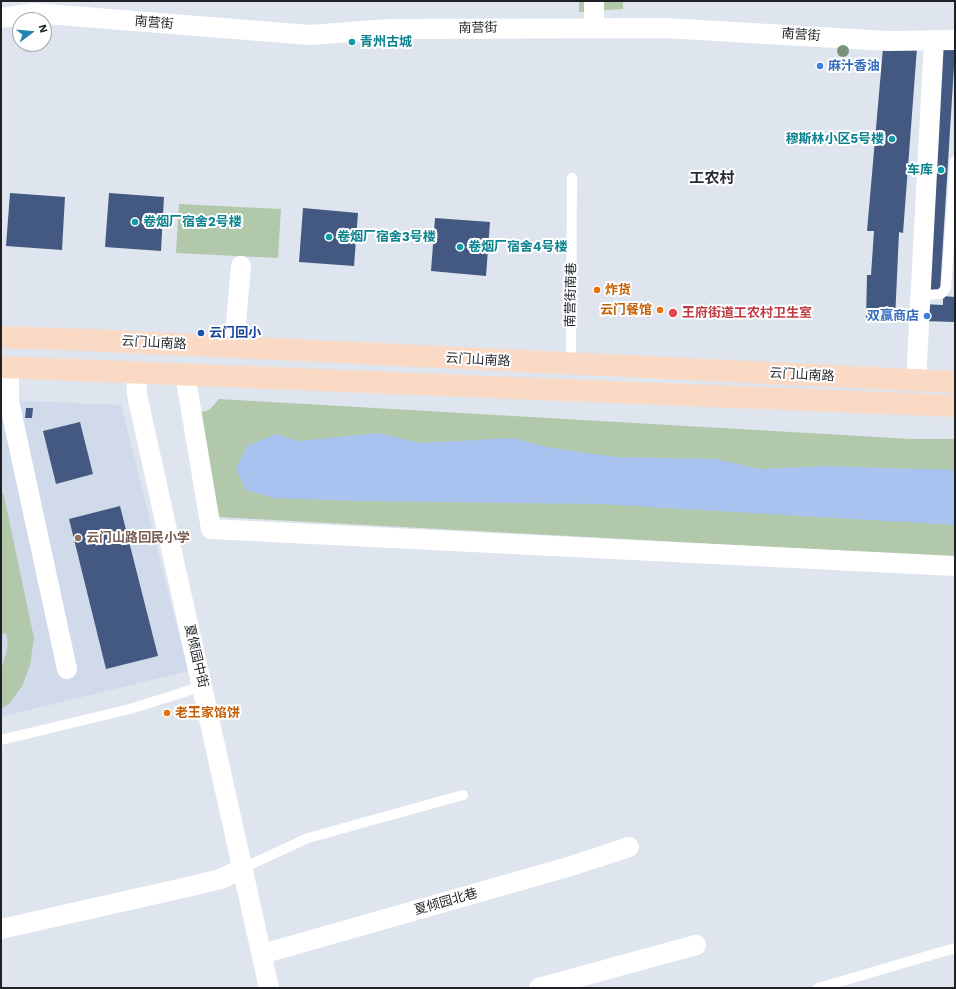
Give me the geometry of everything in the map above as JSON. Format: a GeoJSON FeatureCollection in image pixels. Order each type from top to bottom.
{"type":"FeatureCollection","features":[{"type":"Feature","properties":{"kind":"main road","name":"云门山南路"},"geometry":{"type":"LineString","coordinates":[[1,338],[234,347],[955,382]]}},
{"type":"Feature","properties":{"kind":"main road","name":"云门山南路"},"geometry":{"type":"LineString","coordinates":[[5,367],[136,371],[955,406]]}},
{"type":"Feature","properties":{"kind":"street"},"geometry":{"type":"LineString","coordinates":[[594,1],[594,27]]}},
{"type":"Feature","properties":{"kind":"street","name":"南营街"},"geometry":{"type":"LineString","coordinates":[[1,18],[34,7],[310,35],[390,29],[594,27],[733,31],[888,41],[955,40]]}},
{"type":"Feature","properties":{"kind":"street"},"geometry":{"type":"LineString","coordinates":[[917,380],[934,40]]}},
{"type":"Feature","properties":{"kind":"street"},"geometry":{"type":"LineString","coordinates":[[234,347],[241,266]]}},
{"type":"Feature","properties":{"kind":"street"},"geometry":{"type":"LineString","coordinates":[[5,367],[9,401],[67,669]]}},
{"type":"Feature","properties":{"kind":"street","name":"夏倾园中街"},"geometry":{"type":"LineString","coordinates":[[136,371],[137,395],[269,988]]}},
{"type":"Feature","properties":{"kind":"street"},"geometry":{"type":"LineString","coordinates":[[185,374],[211,528],[955,566]]}},
{"type":"Feature","properties":{"kind":"street","name":"夏倾园北巷"},"geometry":{"type":"LineString","coordinates":[[262,954],[568,868],[628,847]]}},
{"type":"Feature","properties":{"kind":"street"},"geometry":{"type":"LineString","coordinates":[[1,929],[221,879],[243,868]]}},
{"type":"Feature","properties":{"kind":"street"},"geometry":{"type":"LineString","coordinates":[[539,988],[696,945]]}},
{"type":"Feature","properties":{"kind":"lane"},"geometry":{"type":"LineString","coordinates":[[920,299],[926,295],[941,294],[946,288],[955,161]]}},
{"type":"Feature","properties":{"kind":"lane","name":"南营街南巷"},"geometry":{"type":"LineString","coordinates":[[571,364],[572,178]]}},
{"type":"Feature","properties":{"kind":"lane"},"geometry":{"type":"LineString","coordinates":[[1,740],[130,709],[203,686]]}},
{"type":"Feature","properties":{"kind":"lane"},"geometry":{"type":"LineString","coordinates":[[243,868],[308,838],[462,795]]}},
{"type":"Feature","properties":{"kind":"lane"},"geometry":{"type":"LineString","coordinates":[[818,988],[955,948]]}},
{"type":"Feature","properties":{"kind":"shaded area","name":"云门山路回民小学"},"geometry":{"type":"Polygon","coordinates":[[[1,400],[121,405],[188,671],[1,717],[1,400]]]}},
{"type":"Feature","properties":{"kind":"green space"},"geometry":{"type":"Polygon","coordinates":[[[579,1],[623,1],[623,9],[579,12],[579,1]]]}},
{"type":"Feature","properties":{"kind":"green space"},"geometry":{"type":"Polygon","coordinates":[[[179,204],[281,209],[278,258],[176,253],[179,204]]]}},
{"type":"Feature","properties":{"kind":"green space"},"geometry":{"type":"Polygon","coordinates":[[[219,399],[912,439],[955,439],[955,557],[218,517],[194,414],[209,410],[219,399]]]}},
{"type":"Feature","properties":{"kind":"green space"},"geometry":{"type":"Polygon","coordinates":[[[1,491],[4,496],[34,638],[30,665],[22,686],[10,703],[1,709],[1,670],[6,652],[7,639],[6,633],[1,634],[1,491]]]}},
{"type":"Feature","properties":{"kind":"water"},"geometry":{"type":"Polygon","coordinates":[[[378,433],[420,443],[513,438],[546,447],[615,457],[715,459],[760,469],[827,466],[955,470],[955,525],[599,504],[360,501],[274,498],[246,490],[236,469],[247,446],[276,434],[298,441],[378,433]]]}},
{"type":"Feature","properties":{"kind":"building","name":"穆斯林小区5号楼"},"geometry":{"type":"Polygon","coordinates":[[[883,48],[917,48],[903,233],[899,232],[895,320],[866,319],[867,275],[871,275],[874,231],[867,231],[883,48]]]}},
{"type":"Feature","properties":{"kind":"building","name":"车库"},"geometry":{"type":"Polygon","coordinates":[[[941,49],[955,50],[940,291],[927,290],[941,49]]]}},
{"type":"Feature","properties":{"kind":"building"},"geometry":{"type":"Polygon","coordinates":[[[10,193],[65,197],[62,250],[6,246],[10,193]]]}},
{"type":"Feature","properties":{"kind":"building","name":"卷烟厂宿舍2号楼"},"geometry":{"type":"Polygon","coordinates":[[[109,193],[164,197],[161,251],[105,247],[109,193]]]}},
{"type":"Feature","properties":{"kind":"building","name":"卷烟厂宿舍3号楼"},"geometry":{"type":"Polygon","coordinates":[[[303,208],[358,213],[354,266],[299,262],[303,208]]]}},
{"type":"Feature","properties":{"kind":"building","name":"卷烟厂宿舍4号楼"},"geometry":{"type":"Polygon","coordinates":[[[435,218],[490,222],[486,276],[431,271],[435,218]]]}},
{"type":"Feature","properties":{"kind":"building"},"geometry":{"type":"Polygon","coordinates":[[[943,296],[955,297],[955,322],[922,321],[923,304],[943,305],[943,296]]]}},
{"type":"Feature","properties":{"kind":"building"},"geometry":{"type":"Polygon","coordinates":[[[26,408],[33,408],[32,418],[25,418],[26,408]]]}},
{"type":"Feature","properties":{"kind":"building"},"geometry":{"type":"Polygon","coordinates":[[[80,422],[93,474],[56,484],[43,431],[80,422]]]}},
{"type":"Feature","properties":{"kind":"building"},"geometry":{"type":"Polygon","coordinates":[[[120,506],[158,656],[106,669],[69,519],[120,506]]]}},
{"type":"Feature","properties":{"kind":"place","name":"青州古城"},"geometry":{"type":"Point","coordinates":[352,42]}},
{"type":"Feature","properties":{"kind":"place","name":"麻汁香油"},"geometry":{"type":"Point","coordinates":[820,66]}},
{"type":"Feature","properties":{"kind":"place","name":"穆斯林小区5号楼"},"geometry":{"type":"Point","coordinates":[892,139]}},
{"type":"Feature","properties":{"kind":"place","name":"车库"},"geometry":{"type":"Point","coordinates":[941,170]}},
{"type":"Feature","properties":{"kind":"place","name":"卷烟厂宿舍2号楼"},"geometry":{"type":"Point","coordinates":[135,222]}},
{"type":"Feature","properties":{"kind":"place","name":"卷烟厂宿舍3号楼"},"geometry":{"type":"Point","coordinates":[329,237]}},
{"type":"Feature","properties":{"kind":"place","name":"卷烟厂宿舍4号楼"},"geometry":{"type":"Point","coordinates":[460,247]}},
{"type":"Feature","properties":{"kind":"place","name":"炸货"},"geometry":{"type":"Point","coordinates":[597,290]}},
{"type":"Feature","properties":{"kind":"place","name":"云门餐馆"},"geometry":{"type":"Point","coordinates":[660,310]}},
{"type":"Feature","properties":{"kind":"place","name":"王府街道工农村卫生室"},"geometry":{"type":"Point","coordinates":[673,313]}},
{"type":"Feature","properties":{"kind":"place","name":"双赢商店"},"geometry":{"type":"Point","coordinates":[927,316]}},
{"type":"Feature","properties":{"kind":"place","name":"云门回小"},"geometry":{"type":"Point","coordinates":[201,333]}},
{"type":"Feature","properties":{"kind":"place","name":"云门山路回民小学"},"geometry":{"type":"Point","coordinates":[78,538]}},
{"type":"Feature","properties":{"kind":"place","name":"老王家馅饼"},"geometry":{"type":"Point","coordinates":[167,713]}},
{"type":"Feature","properties":{"kind":"district","name":"工农村"},"geometry":{"type":"Point","coordinates":[712,179]}}]}
